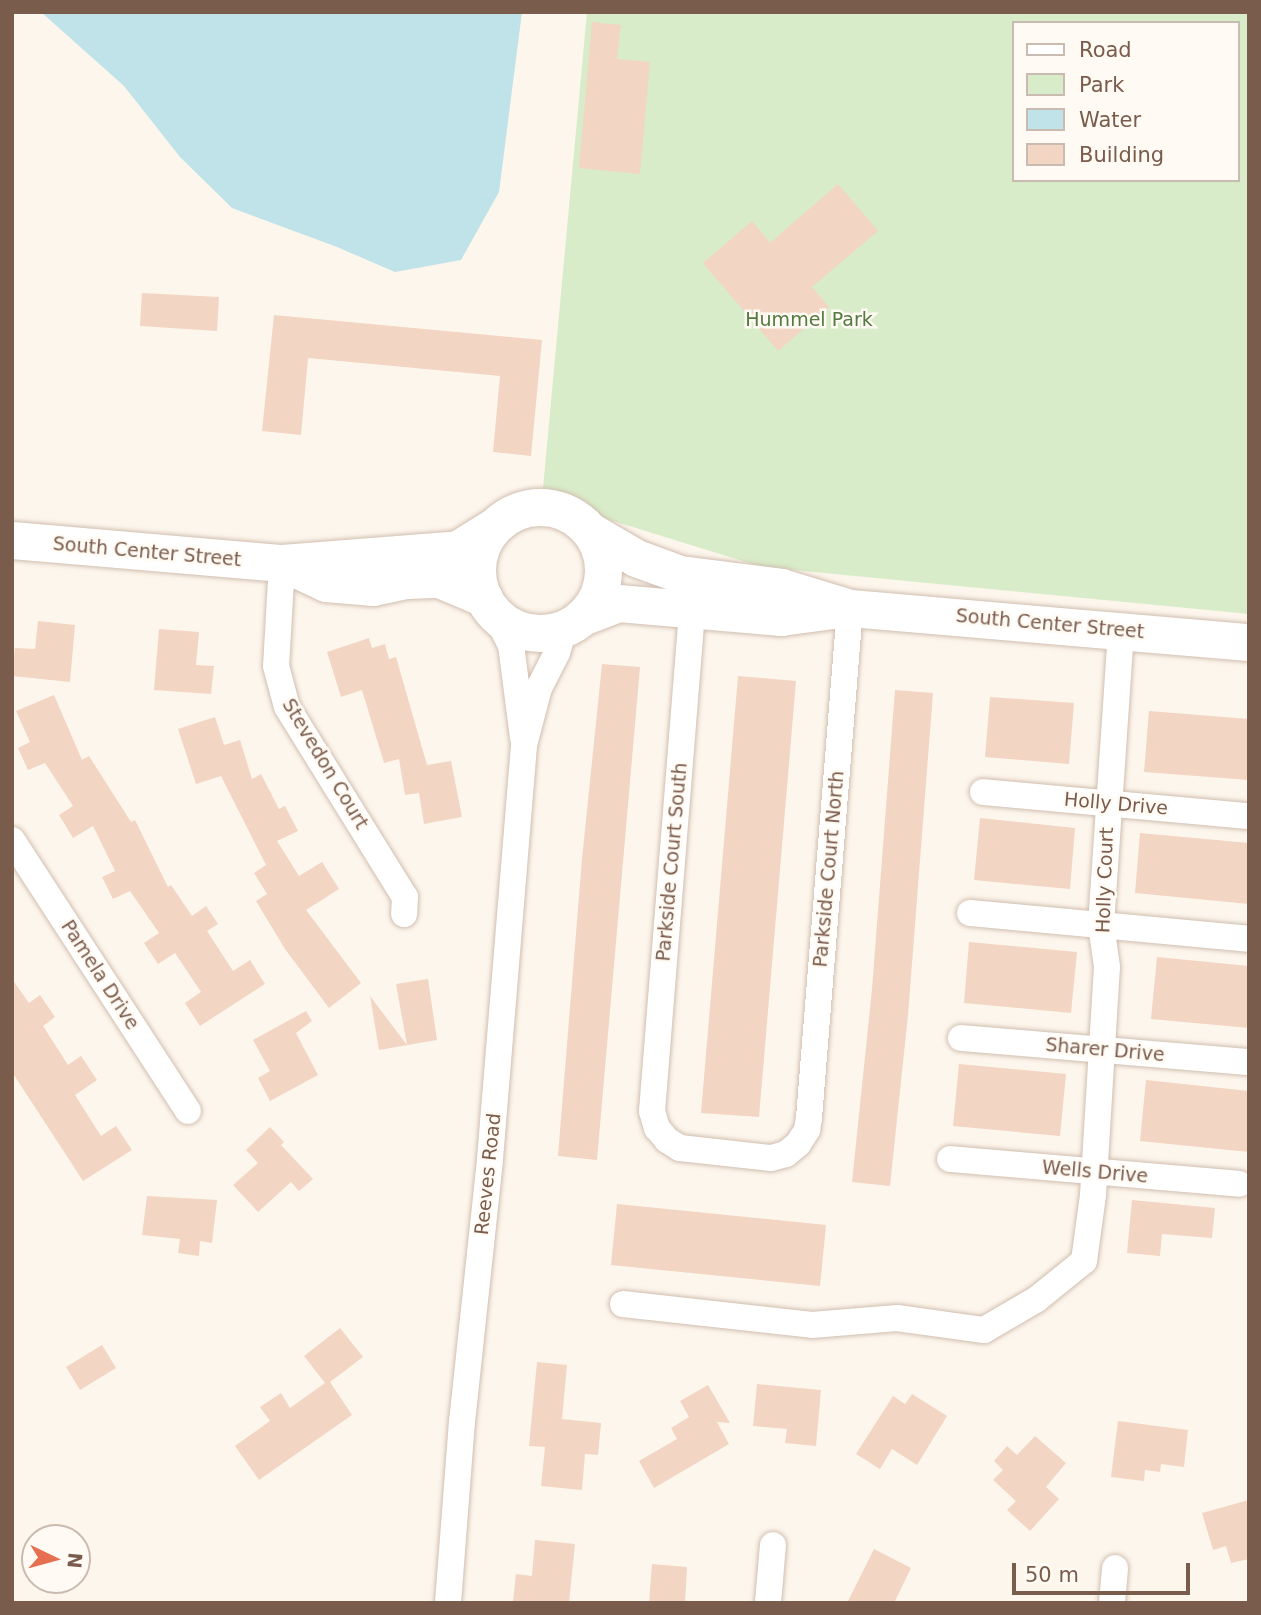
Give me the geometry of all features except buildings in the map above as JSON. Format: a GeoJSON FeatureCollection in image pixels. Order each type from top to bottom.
{"type":"FeatureCollection","features":[{"type":"Feature","properties":{"kind":"main road"},"geometry":{"type":"LineString","coordinates":[[542,506],[577,518],[590,531],[599,547],[602,575],[594,602],[573,623],[546,632],[528,631],[510,625],[490,606],[478,581],[478,562],[483,544],[492,528],[507,516],[542,506]]}},
{"type":"Feature","properties":{"kind":"main road","name":"South Center Street"},"geometry":{"type":"LineString","coordinates":[[12,540],[282,563],[458,549],[492,528]]}},
{"type":"Feature","properties":{"kind":"main road","name":"South Center Street"},"geometry":{"type":"LineString","coordinates":[[590,531],[636,558],[680,574],[780,586],[850,608]]}},
{"type":"Feature","properties":{"kind":"main road","name":"South Center Street"},"geometry":{"type":"LineString","coordinates":[[282,563],[326,583],[373,587],[407,580],[439,579],[490,606]]}},
{"type":"Feature","properties":{"kind":"main road","name":"South Center Street"},"geometry":{"type":"LineString","coordinates":[[573,623],[618,603],[692,612],[781,617],[850,608],[1249,642]]}},
{"type":"Feature","properties":{"kind":"street","name":"Stevedon Court"},"geometry":{"type":"LineString","coordinates":[[282,563],[276,666],[287,707],[405,897],[404,914]]}},
{"type":"Feature","properties":{"kind":"street","name":"Reeves Road"},"geometry":{"type":"LineString","coordinates":[[490,606],[511,645],[524,745]]}},
{"type":"Feature","properties":{"kind":"street","name":"Parkside Court North"},"geometry":{"type":"LineString","coordinates":[[652,1111],[657,1128],[667,1140],[691,1151],[771,1158],[786,1154],[798,1144],[807,1130],[850,608]]}},
{"type":"Feature","properties":{"kind":"street","name":"Parkside Court South"},"geometry":{"type":"LineString","coordinates":[[652,1111],[692,612]]}},
{"type":"Feature","properties":{"kind":"street","name":"Reeves Road"},"geometry":{"type":"LineString","coordinates":[[448,1603],[462,1422],[490,1158],[524,745],[540,688],[573,623]]}},
{"type":"Feature","properties":{"kind":"street","name":"Holly Court"},"geometry":{"type":"LineString","coordinates":[[623,1304],[812,1325],[897,1318],[984,1330],[1037,1299],[1084,1261],[1094,1172],[1107,968],[1101,925],[1121,630]]}},
{"type":"Feature","properties":{"kind":"street","name":"Holly Drive"},"geometry":{"type":"LineString","coordinates":[[983,792],[1249,816]]}},
{"type":"Feature","properties":{"kind":"street","name":"Pamela Drive"},"geometry":{"type":"LineString","coordinates":[[12,840],[188,1111]]}},
{"type":"Feature","properties":{"kind":"street"},"geometry":{"type":"LineString","coordinates":[[970,913],[1249,939]]}},
{"type":"Feature","properties":{"kind":"street","name":"Sharer Drive"},"geometry":{"type":"LineString","coordinates":[[961,1038],[1249,1062]]}},
{"type":"Feature","properties":{"kind":"street","name":"Wells Drive"},"geometry":{"type":"LineString","coordinates":[[950,1159],[1239,1184]]}},
{"type":"Feature","properties":{"kind":"street"},"geometry":{"type":"LineString","coordinates":[[768,1603],[773,1545]]}},
{"type":"Feature","properties":{"kind":"street"},"geometry":{"type":"LineString","coordinates":[[1112,1603],[1115,1568]]}},
{"type":"Feature","properties":{"kind":"green space","name":"Hummel Park"},"geometry":{"type":"Polygon","coordinates":[[[587,12],[1249,12],[1249,614],[762,567],[542,499],[587,12]]]}},
{"type":"Feature","properties":{"kind":"water"},"geometry":{"type":"Polygon","coordinates":[[[41,12],[522,12],[499,192],[461,260],[395,272],[232,208],[180,157],[124,86],[41,12]]]}}]}
